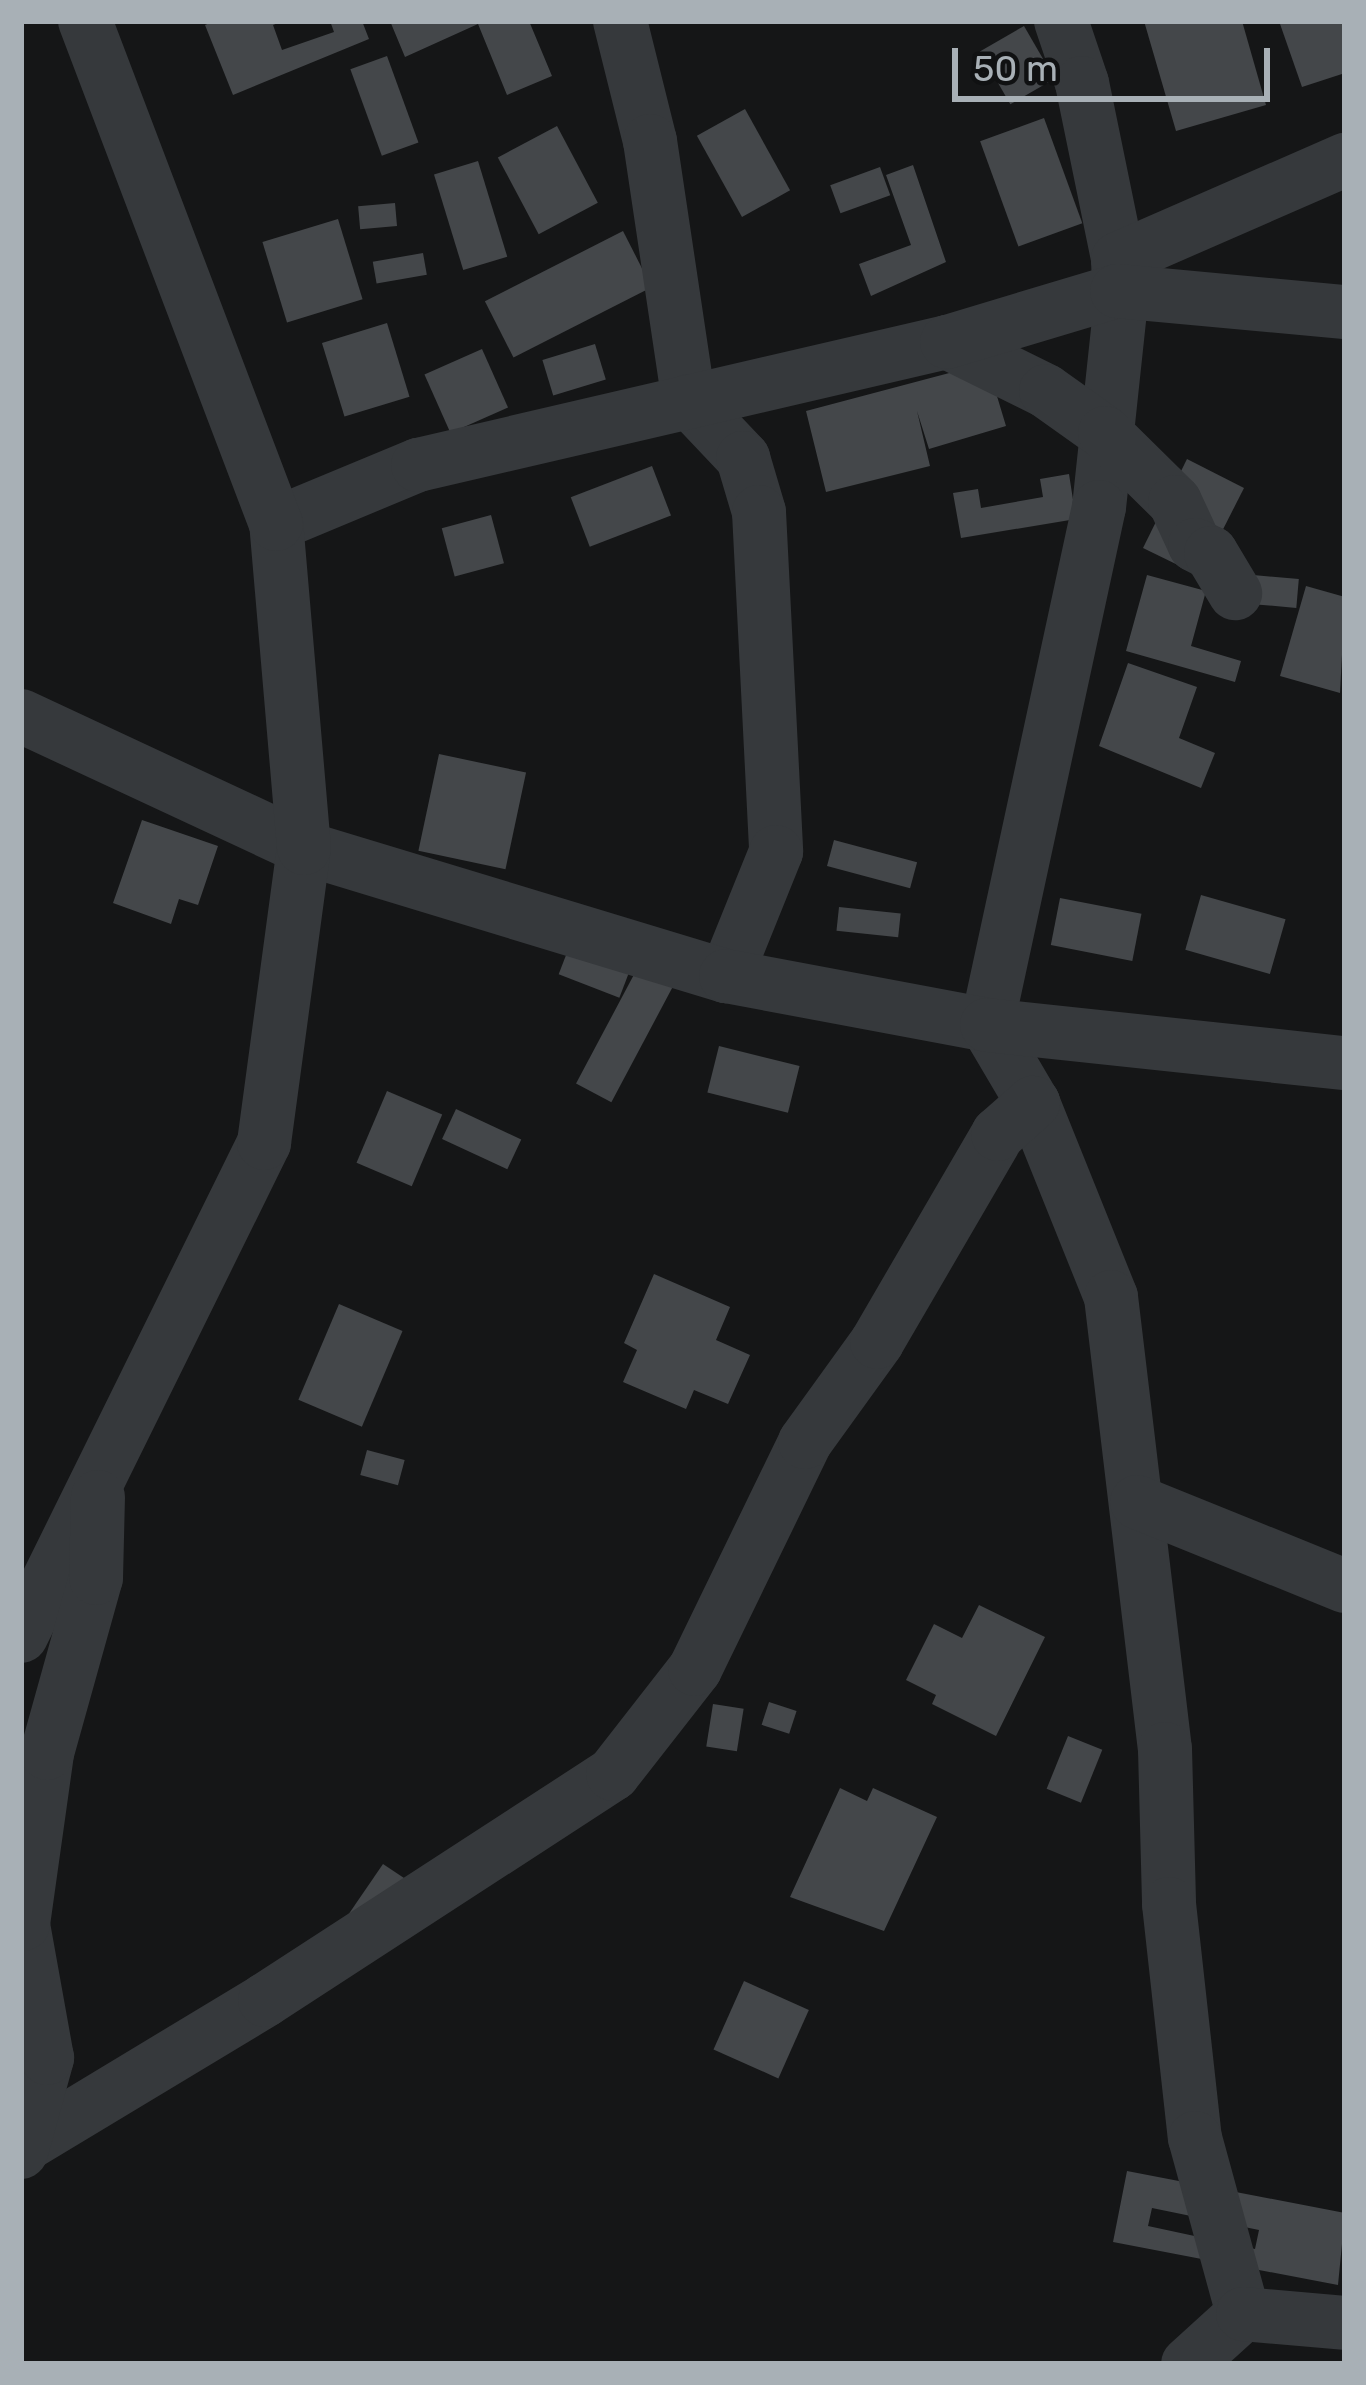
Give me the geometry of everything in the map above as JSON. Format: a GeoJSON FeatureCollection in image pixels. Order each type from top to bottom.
{"type":"FeatureCollection","features":[{"type":"Feature","properties":{"kind":"street"},"geometry":{"type":"LineString","coordinates":[[21,1636],[264,1143],[304,848],[276,524],[85,21]]}},
{"type":"Feature","properties":{"kind":"street"},"geometry":{"type":"LineString","coordinates":[[620,21],[650,141],[689,401],[743,458],[759,512],[774,702],[776,852],[725,976]]}},
{"type":"Feature","properties":{"kind":"street"},"geometry":{"type":"LineString","coordinates":[[1061,21],[1117,275],[1099,507],[987,1024],[1033,1103],[1111,1297],[1137,1502],[1195,2138],[1244,2314]]}},
{"type":"Feature","properties":{"kind":"street"},"geometry":{"type":"LineString","coordinates":[[276,524],[418,465],[947,342],[1117,275],[1345,160]]}},
{"type":"Feature","properties":{"kind":"street"},"geometry":{"type":"LineString","coordinates":[[1117,275],[1345,313]]}},
{"type":"Feature","properties":{"kind":"street"},"geometry":{"type":"LineString","coordinates":[[947,342],[1046,391],[1105,433],[1175,502],[1195,544],[1211,553],[1235,592]]}},
{"type":"Feature","properties":{"kind":"street"},"geometry":{"type":"LineString","coordinates":[[21,716],[304,848],[725,976],[987,1024],[1345,1063]]}},
{"type":"Feature","properties":{"kind":"street"},"geometry":{"type":"LineString","coordinates":[[23,2148],[266,2000],[613,1774],[695,1669],[805,1442],[877,1342],[998,1135],[1033,1103]]}},
{"type":"Feature","properties":{"kind":"street"},"geometry":{"type":"LineString","coordinates":[[23,2148],[47,2058],[23,1924],[47,1753],[96,1579],[99,1477]]}},
{"type":"Feature","properties":{"kind":"street"},"geometry":{"type":"LineString","coordinates":[[1137,1502],[1345,1586]]}},
{"type":"Feature","properties":{"kind":"street"},"geometry":{"type":"LineString","coordinates":[[1188,2364],[1244,2314],[1345,2323]]}},
{"type":"Feature","properties":{"kind":"building"},"geometry":{"type":"Polygon","coordinates":[[[283,21],[273,25],[282,50],[334,32],[330,21],[362,21],[369,39],[233,95],[205,25],[283,21]]]}},
{"type":"Feature","properties":{"kind":"building"},"geometry":{"type":"Polygon","coordinates":[[[390,21],[529,21],[552,76],[507,95],[478,24],[405,57],[390,21]]]}},
{"type":"Feature","properties":{"kind":"building"},"geometry":{"type":"Polygon","coordinates":[[[1144,21],[1242,21],[1266,105],[1176,131],[1144,21]]]}},
{"type":"Feature","properties":{"kind":"building"},"geometry":{"type":"Polygon","coordinates":[[[1279,21],[1345,21],[1345,73],[1302,87],[1279,21]]]}},
{"type":"Feature","properties":{"kind":"building"},"geometry":{"type":"Polygon","coordinates":[[[1024,26],[1054,79],[1010,104],[980,52],[1024,26]]]}},
{"type":"Feature","properties":{"kind":"building"},"geometry":{"type":"Polygon","coordinates":[[[387,56],[418,142],[382,156],[350,69],[387,56]]]}},
{"type":"Feature","properties":{"kind":"building"},"geometry":{"type":"Polygon","coordinates":[[[745,109],[790,190],[742,217],[697,136],[745,109]]]}},
{"type":"Feature","properties":{"kind":"building"},"geometry":{"type":"Polygon","coordinates":[[[1044,118],[1082,223],[1018,247],[980,141],[1044,118]]]}},
{"type":"Feature","properties":{"kind":"building"},"geometry":{"type":"Polygon","coordinates":[[[557,126],[598,203],[539,234],[498,157],[557,126]]]}},
{"type":"Feature","properties":{"kind":"building"},"geometry":{"type":"Polygon","coordinates":[[[478,161],[507,257],[463,270],[434,174],[478,161]]]}},
{"type":"Feature","properties":{"kind":"building"},"geometry":{"type":"Polygon","coordinates":[[[913,165],[946,262],[871,296],[859,264],[911,245],[886,175],[913,165]]]}},
{"type":"Feature","properties":{"kind":"building"},"geometry":{"type":"Polygon","coordinates":[[[880,167],[890,195],[840,213],[830,185],[880,167]]]}},
{"type":"Feature","properties":{"kind":"building"},"geometry":{"type":"Polygon","coordinates":[[[395,203],[397,226],[360,229],[358,206],[395,203]]]}},
{"type":"Feature","properties":{"kind":"building"},"geometry":{"type":"Polygon","coordinates":[[[338,219],[363,299],[287,322],[262,242],[338,219]]]}},
{"type":"Feature","properties":{"kind":"building"},"geometry":{"type":"Polygon","coordinates":[[[623,231],[652,287],[513,358],[485,301],[623,231]]]}},
{"type":"Feature","properties":{"kind":"building"},"geometry":{"type":"Polygon","coordinates":[[[423,253],[427,275],[377,284],[373,262],[423,253]]]}},
{"type":"Feature","properties":{"kind":"building"},"geometry":{"type":"Polygon","coordinates":[[[387,323],[410,397],[344,417],[322,343],[387,323]]]}},
{"type":"Feature","properties":{"kind":"building"},"geometry":{"type":"Polygon","coordinates":[[[595,344],[606,379],[553,395],[542,360],[595,344]]]}},
{"type":"Feature","properties":{"kind":"building"},"geometry":{"type":"Polygon","coordinates":[[[482,349],[508,407],[450,433],[424,375],[482,349]]]}},
{"type":"Feature","properties":{"kind":"building"},"geometry":{"type":"Polygon","coordinates":[[[987,363],[1006,426],[929,449],[917,411],[930,466],[826,492],[806,411],[987,363]]]}},
{"type":"Feature","properties":{"kind":"building"},"geometry":{"type":"Polygon","coordinates":[[[1187,459],[1244,488],[1211,553],[1184,568],[1143,548],[1187,459]]]}},
{"type":"Feature","properties":{"kind":"building"},"geometry":{"type":"Polygon","coordinates":[[[652,466],[671,515],[590,547],[571,497],[652,466]]]}},
{"type":"Feature","properties":{"kind":"building"},"geometry":{"type":"Polygon","coordinates":[[[1069,474],[1076,519],[961,538],[953,493],[978,489],[981,508],[1043,497],[1040,479],[1069,474]]]}},
{"type":"Feature","properties":{"kind":"building"},"geometry":{"type":"Polygon","coordinates":[[[491,515],[504,563],[455,576],[442,528],[491,515]]]}},
{"type":"Feature","properties":{"kind":"building"},"geometry":{"type":"Polygon","coordinates":[[[1147,575],[1206,591],[1191,646],[1241,661],[1235,682],[1126,651],[1147,575]]]}},
{"type":"Feature","properties":{"kind":"building"},"geometry":{"type":"Polygon","coordinates":[[[1253,575],[1299,579],[1296,608],[1250,604],[1253,575]]]}},
{"type":"Feature","properties":{"kind":"building"},"geometry":{"type":"Polygon","coordinates":[[[1306,586],[1345,597],[1340,693],[1280,676],[1306,586]]]}},
{"type":"Feature","properties":{"kind":"building"},"geometry":{"type":"Polygon","coordinates":[[[1128,663],[1197,687],[1179,738],[1215,753],[1201,788],[1099,746],[1128,663]]]}},
{"type":"Feature","properties":{"kind":"building"},"geometry":{"type":"Polygon","coordinates":[[[439,754],[526,773],[505,869],[418,851],[439,754]]]}},
{"type":"Feature","properties":{"kind":"building"},"geometry":{"type":"Polygon","coordinates":[[[142,820],[218,846],[198,905],[179,899],[171,924],[113,903],[142,820]]]}},
{"type":"Feature","properties":{"kind":"building"},"geometry":{"type":"Polygon","coordinates":[[[834,840],[917,862],[910,888],[827,866],[834,840]]]}},
{"type":"Feature","properties":{"kind":"building"},"geometry":{"type":"Polygon","coordinates":[[[1201,895],[1286,919],[1270,974],[1185,950],[1201,895]]]}},
{"type":"Feature","properties":{"kind":"building"},"geometry":{"type":"Polygon","coordinates":[[[1060,898],[1141,914],[1132,961],[1051,945],[1060,898]]]}},
{"type":"Feature","properties":{"kind":"building"},"geometry":{"type":"Polygon","coordinates":[[[839,907],[901,913],[898,937],[836,931],[839,907]]]}},
{"type":"Feature","properties":{"kind":"building"},"geometry":{"type":"Polygon","coordinates":[[[573,937],[634,960],[619,998],[559,974],[573,937]]]}},
{"type":"Feature","properties":{"kind":"building"},"geometry":{"type":"Polygon","coordinates":[[[638,967],[673,986],[611,1102],[576,1084],[638,967]]]}},
{"type":"Feature","properties":{"kind":"building"},"geometry":{"type":"Polygon","coordinates":[[[719,1046],[800,1066],[788,1113],[707,1093],[719,1046]]]}},
{"type":"Feature","properties":{"kind":"building"},"geometry":{"type":"Polygon","coordinates":[[[387,1091],[442,1114],[412,1186],[357,1163],[387,1091]]]}},
{"type":"Feature","properties":{"kind":"building"},"geometry":{"type":"Polygon","coordinates":[[[456,1109],[521,1139],[507,1169],[442,1139],[456,1109]]]}},
{"type":"Feature","properties":{"kind":"building"},"geometry":{"type":"Polygon","coordinates":[[[654,1274],[730,1307],[716,1340],[750,1355],[728,1404],[694,1390],[686,1409],[623,1382],[637,1350],[624,1343],[654,1274]]]}},
{"type":"Feature","properties":{"kind":"building"},"geometry":{"type":"Polygon","coordinates":[[[339,1304],[403,1331],[362,1427],[298,1400],[339,1304]]]}},
{"type":"Feature","properties":{"kind":"building"},"geometry":{"type":"Polygon","coordinates":[[[367,1450],[405,1460],[398,1485],[360,1475],[367,1450]]]}},
{"type":"Feature","properties":{"kind":"building"},"geometry":{"type":"Polygon","coordinates":[[[979,1605],[1045,1637],[996,1736],[932,1704],[936,1695],[906,1680],[934,1624],[962,1638],[979,1605]]]}},
{"type":"Feature","properties":{"kind":"building"},"geometry":{"type":"Polygon","coordinates":[[[769,1702],[797,1711],[789,1734],[762,1725],[769,1702]]]}},
{"type":"Feature","properties":{"kind":"building"},"geometry":{"type":"Polygon","coordinates":[[[713,1704],[744,1709],[737,1751],[706,1746],[713,1704]]]}},
{"type":"Feature","properties":{"kind":"building"},"geometry":{"type":"Polygon","coordinates":[[[1068,1736],[1102,1750],[1081,1803],[1047,1789],[1068,1736]]]}},
{"type":"Feature","properties":{"kind":"building"},"geometry":{"type":"Polygon","coordinates":[[[840,1788],[867,1801],[873,1788],[937,1817],[884,1931],[790,1897],[840,1788]]]}},
{"type":"Feature","properties":{"kind":"building"},"geometry":{"type":"Polygon","coordinates":[[[383,1864],[407,1880],[346,1918],[383,1864]]]}},
{"type":"Feature","properties":{"kind":"building"},"geometry":{"type":"Polygon","coordinates":[[[744,1981],[809,2010],[778,2078],[713,2050],[744,1981]]]}},
{"type":"Feature","properties":{"kind":"building"},"geometry":{"type":"Polygon","coordinates":[[[1127,2171],[1345,2213],[1338,2285],[1113,2242],[1127,2171]],[[1152,2208],[1148,2226],[1255,2249],[1259,2230],[1152,2208]]]}}]}
